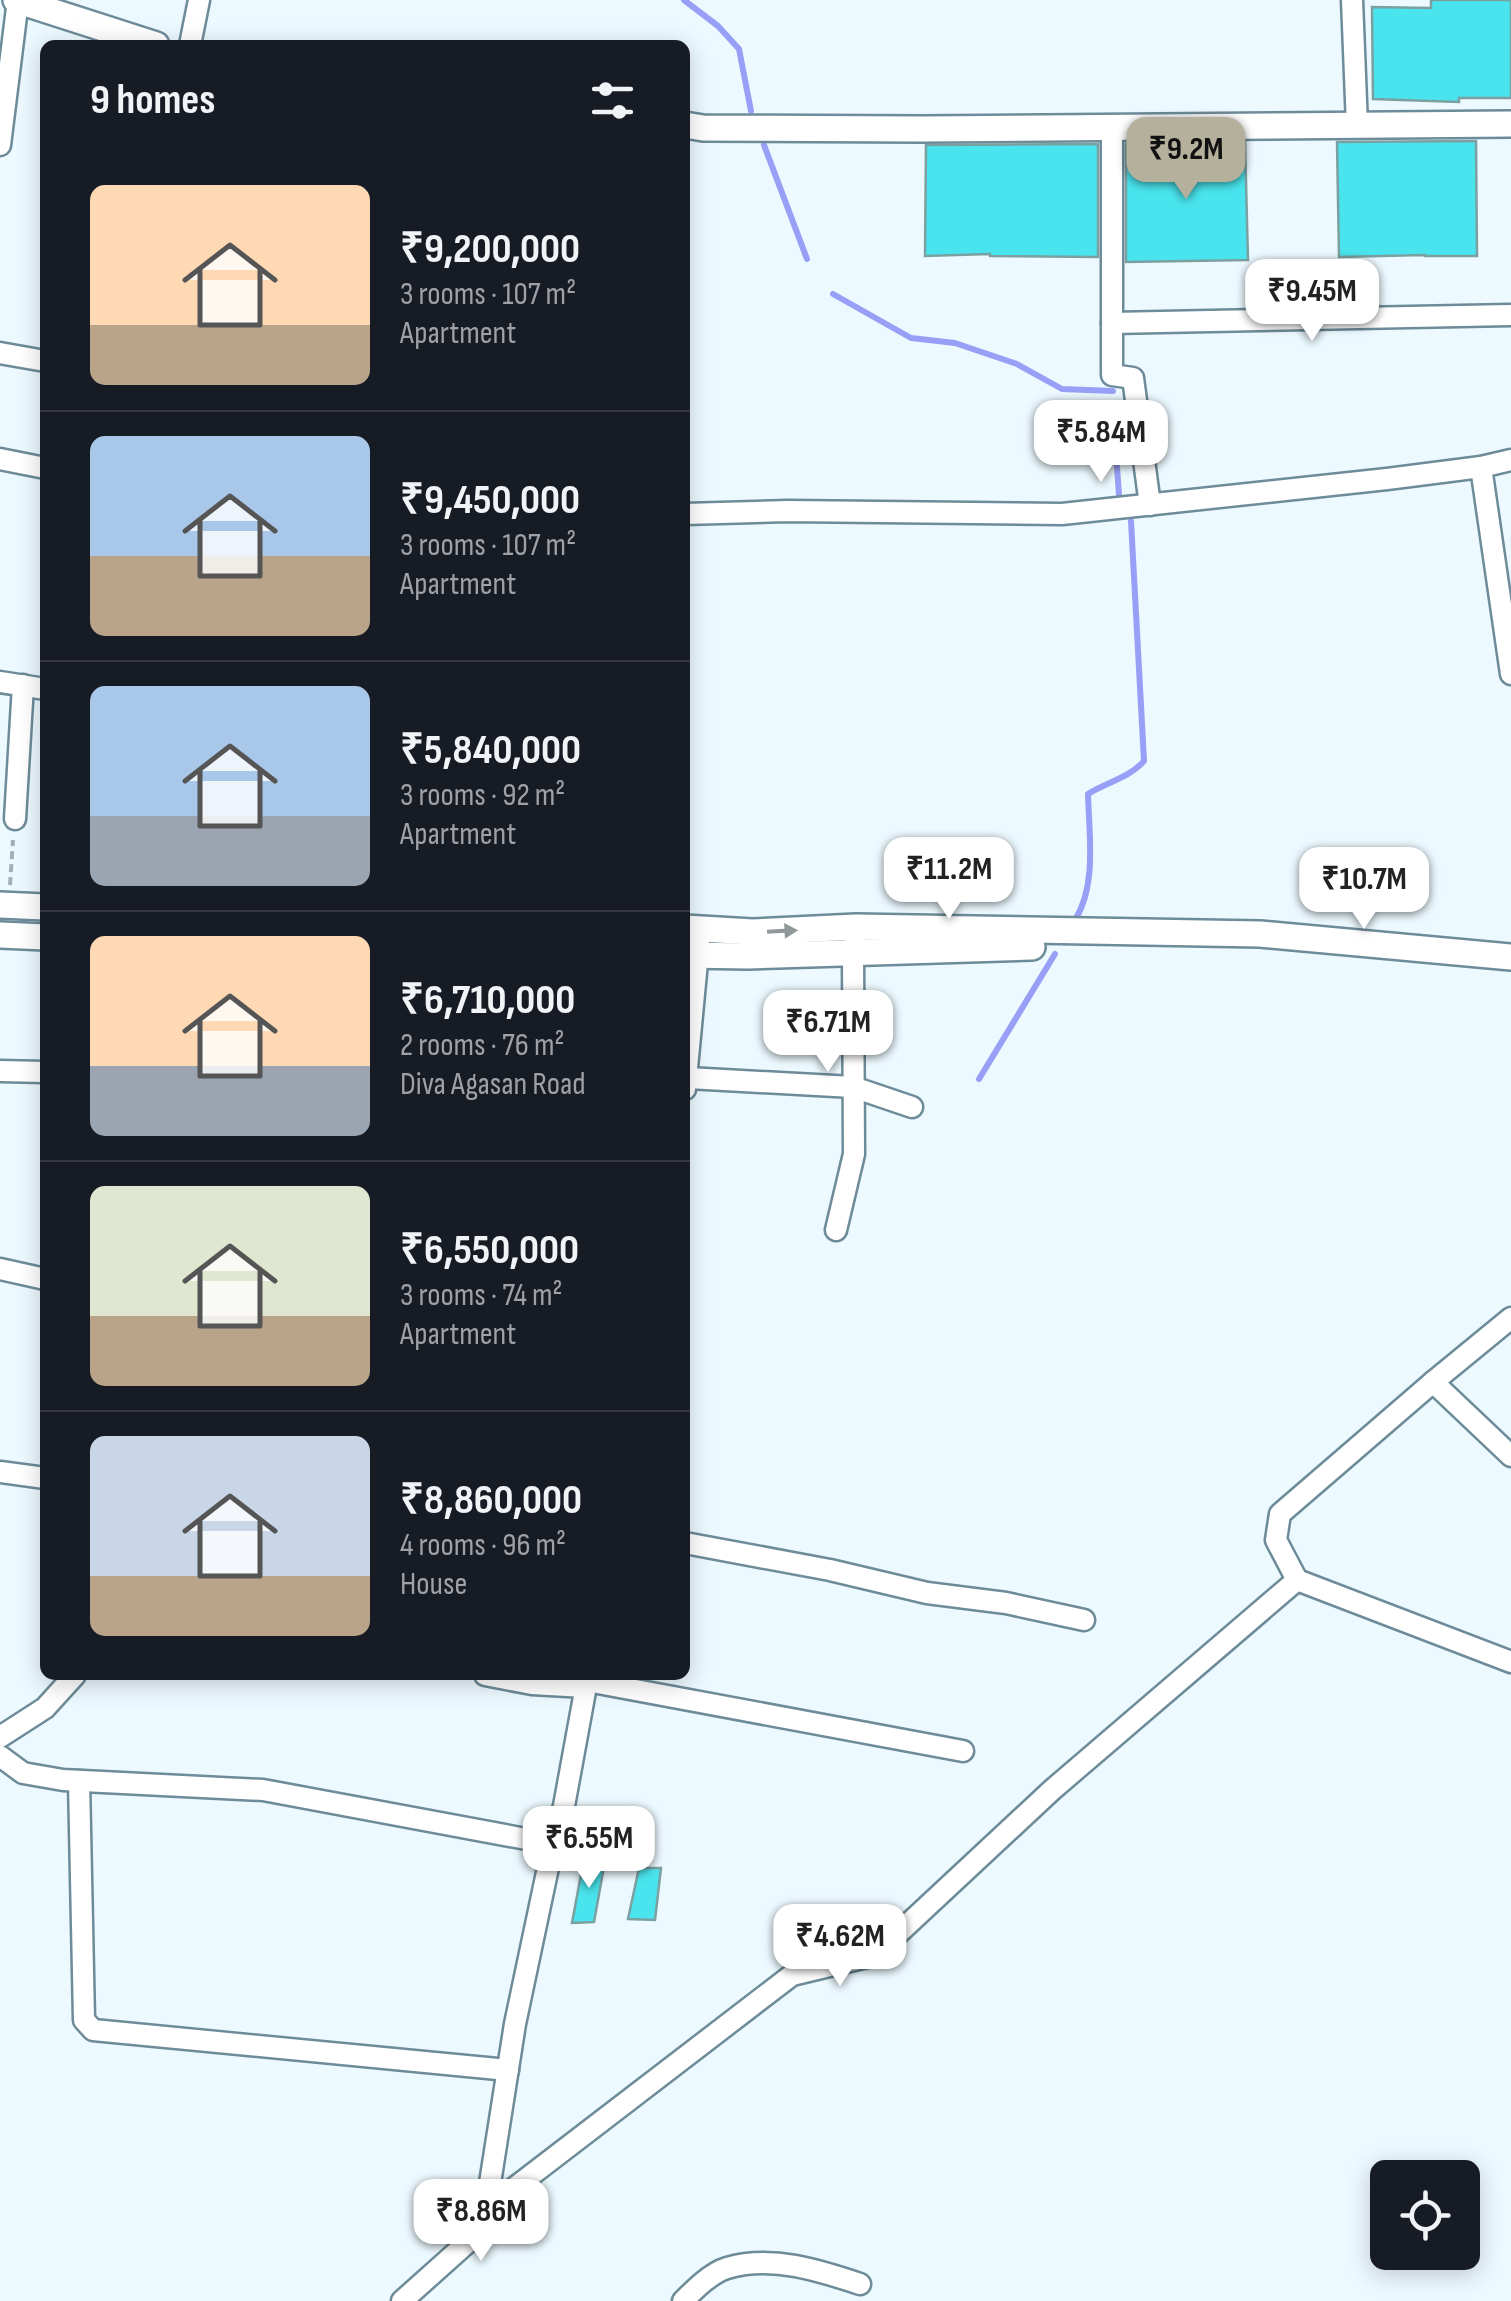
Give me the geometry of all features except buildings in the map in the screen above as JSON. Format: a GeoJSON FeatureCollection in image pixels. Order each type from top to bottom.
{"type":"FeatureCollection","features":[{"type":"Feature","properties":{"kind":"street"},"geometry":{"type":"LineString","coordinates":[[0,145],[17,0],[141,40]]}},
{"type":"Feature","properties":{"kind":"street"},"geometry":{"type":"LineString","coordinates":[[191,40],[199,0]]}},
{"type":"Feature","properties":{"kind":"street"},"geometry":{"type":"LineString","coordinates":[[1352,0],[1356,126]]}},
{"type":"Feature","properties":{"kind":"street"},"geometry":{"type":"LineString","coordinates":[[690,126],[889,129],[1511,124]]}},
{"type":"Feature","properties":{"kind":"street"},"geometry":{"type":"LineString","coordinates":[[1112,128],[1112,375],[1133,378],[1150,505]]}},
{"type":"Feature","properties":{"kind":"street"},"geometry":{"type":"LineString","coordinates":[[1112,322],[1511,315]]}},
{"type":"Feature","properties":{"kind":"street"},"geometry":{"type":"LineString","coordinates":[[0,353],[40,360]]}},
{"type":"Feature","properties":{"kind":"street"},"geometry":{"type":"LineString","coordinates":[[0,460],[40,467]]}},
{"type":"Feature","properties":{"kind":"street"},"geometry":{"type":"LineString","coordinates":[[690,514],[1062,514],[1511,460]]}},
{"type":"Feature","properties":{"kind":"street"},"geometry":{"type":"LineString","coordinates":[[1481,466],[1511,674]]}},
{"type":"Feature","properties":{"kind":"street"},"geometry":{"type":"LineString","coordinates":[[0,682],[34,687],[10,733],[15,820]]}},
{"type":"Feature","properties":{"kind":"street"},"geometry":{"type":"LineString","coordinates":[[4,905],[40,907]]}},
{"type":"Feature","properties":{"kind":"street"},"geometry":{"type":"LineString","coordinates":[[836,1230],[854,1154],[856,927]]}},
{"type":"Feature","properties":{"kind":"street"},"geometry":{"type":"LineString","coordinates":[[690,981],[693,928],[752,932],[856,927],[1260,934],[1511,957]]}},
{"type":"Feature","properties":{"kind":"street"},"geometry":{"type":"LineString","coordinates":[[0,934],[40,937]]}},
{"type":"Feature","properties":{"kind":"street"},"geometry":{"type":"LineString","coordinates":[[691,955],[1005,947],[1212,948],[1511,971]]}},
{"type":"Feature","properties":{"kind":"street"},"geometry":{"type":"LineString","coordinates":[[0,1071],[40,1072]]}},
{"type":"Feature","properties":{"kind":"street"},"geometry":{"type":"LineString","coordinates":[[690,1083],[853,1086],[912,1107]]}},
{"type":"Feature","properties":{"kind":"street"},"geometry":{"type":"LineString","coordinates":[[0,1269],[40,1277]]}},
{"type":"Feature","properties":{"kind":"street"},"geometry":{"type":"LineString","coordinates":[[1511,1318],[1280,1514],[1276,1540],[1297,1580],[1511,1662]]}},
{"type":"Feature","properties":{"kind":"street"},"geometry":{"type":"LineString","coordinates":[[1433,1382],[1511,1456]]}},
{"type":"Feature","properties":{"kind":"street"},"geometry":{"type":"LineString","coordinates":[[0,1472],[40,1477]]}},
{"type":"Feature","properties":{"kind":"street"},"geometry":{"type":"LineString","coordinates":[[690,1543],[1084,1620]]}},
{"type":"Feature","properties":{"kind":"street"},"geometry":{"type":"LineString","coordinates":[[483,2212],[792,1975],[875,1954],[1052,1790],[1297,1580]]}},
{"type":"Feature","properties":{"kind":"street"},"geometry":{"type":"LineString","coordinates":[[0,1737],[45,1708],[70,1680]]}},
{"type":"Feature","properties":{"kind":"street"},"geometry":{"type":"LineString","coordinates":[[511,1680],[532,1684],[586,1681],[963,1750]]}},
{"type":"Feature","properties":{"kind":"street"},"geometry":{"type":"LineString","coordinates":[[402,2301],[478,2229],[515,2024],[564,1806],[586,1681]]}},
{"type":"Feature","properties":{"kind":"street"},"geometry":{"type":"LineString","coordinates":[[0,1756],[24,1772],[79,1781],[263,1790],[553,1844]]}},
{"type":"Feature","properties":{"kind":"street"},"geometry":{"type":"LineString","coordinates":[[79,1781],[84,2020],[92,2030],[508,2070]]}},
{"type":"Feature","properties":{"kind":"street"},"geometry":{"type":"LineString","coordinates":[[683,2301],[725,2268],[774,2263],[820,2271],[860,2284]]}},
{"type":"Feature","properties":{"kind":"path"},"geometry":{"type":"LineString","coordinates":[[4,905],[15,820]]}},
{"type":"Feature","properties":{"kind":"waterway"},"geometry":{"type":"LineString","coordinates":[[684,0],[718,26],[739,49],[751,111]]}},
{"type":"Feature","properties":{"kind":"waterway"},"geometry":{"type":"LineString","coordinates":[[764,145],[807,259]]}},
{"type":"Feature","properties":{"kind":"waterway"},"geometry":{"type":"LineString","coordinates":[[833,294],[911,338],[955,343],[1017,364],[1062,389],[1113,391]]}},
{"type":"Feature","properties":{"kind":"waterway"},"geometry":{"type":"LineString","coordinates":[[1113,410],[1119,495]]}},
{"type":"Feature","properties":{"kind":"waterway"},"geometry":{"type":"LineString","coordinates":[[1075,920],[1089,875],[1088,794],[1125,776],[1144,761],[1131,521]]}},
{"type":"Feature","properties":{"kind":"waterway"},"geometry":{"type":"LineString","coordinates":[[979,1079],[1055,954]]}}]}
